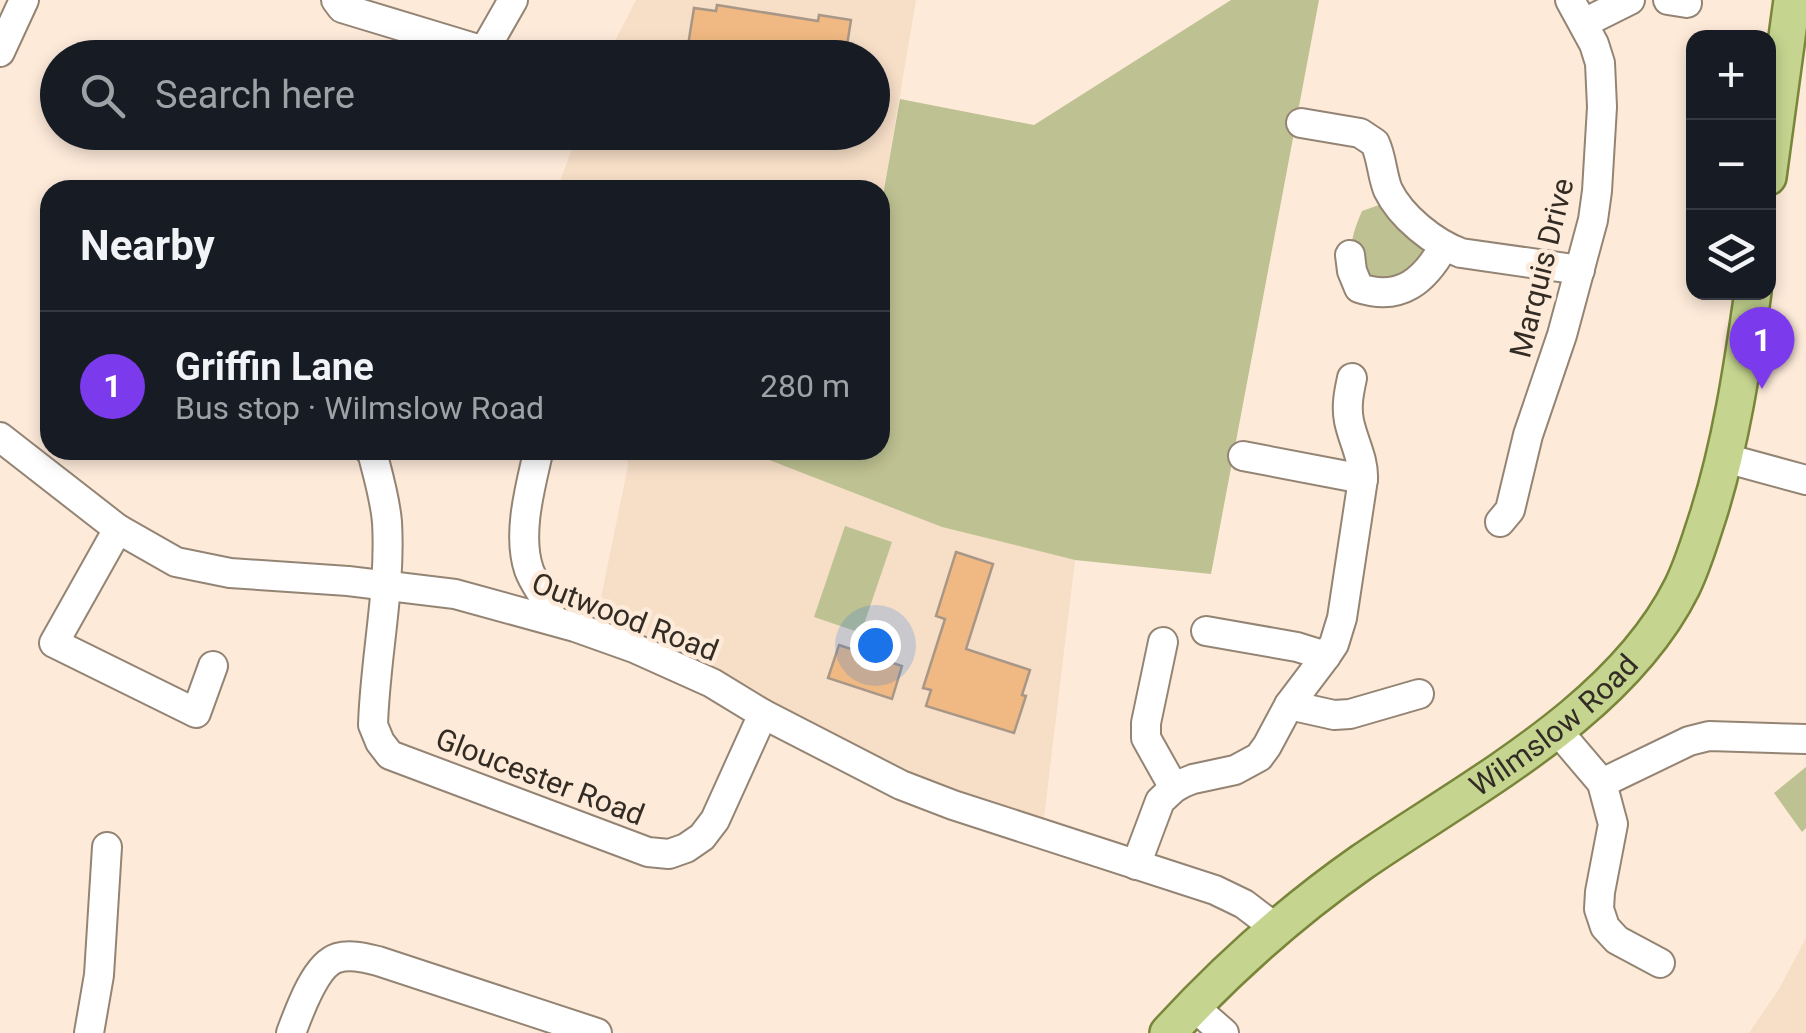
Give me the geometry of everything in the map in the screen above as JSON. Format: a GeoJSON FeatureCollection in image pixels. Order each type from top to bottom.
{"type":"FeatureCollection","features":[{"type":"Feature","properties":{"kind":"main road"},"geometry":{"type":"LineString","coordinates":[[1776,120],[1792,0]]}},
{"type":"Feature","properties":{"kind":"main road","name":"Wilmslow Road"},"geometry":{"type":"LineString","coordinates":[[1168,1033],[1312,898],[1557,730],[1642,648],[1670,608],[1690,569],[1725,458],[1738,400],[1752,300]]}},
{"type":"Feature","properties":{"kind":"street"},"geometry":{"type":"LineString","coordinates":[[0,52],[24,0]]}},
{"type":"Feature","properties":{"kind":"street"},"geometry":{"type":"LineString","coordinates":[[336,0],[342,8],[445,40]]}},
{"type":"Feature","properties":{"kind":"street"},"geometry":{"type":"LineString","coordinates":[[491,40],[513,0]]}},
{"type":"Feature","properties":{"kind":"street","name":"Marquis Drive"},"geometry":{"type":"LineString","coordinates":[[1500,522],[1510,510],[1528,435],[1562,336],[1593,220],[1602,107],[1600,63],[1577,12],[1630,0]]}},
{"type":"Feature","properties":{"kind":"street"},"geometry":{"type":"LineString","coordinates":[[1301,123],[1360,133],[1375,143],[1388,188],[1399,206],[1444,246],[1580,270]]}},
{"type":"Feature","properties":{"kind":"street"},"geometry":{"type":"LineString","coordinates":[[1350,255],[1360,288],[1384,293],[1422,278],[1444,246]]}},
{"type":"Feature","properties":{"kind":"street"},"geometry":{"type":"LineString","coordinates":[[1136,865],[1160,801],[1193,778],[1236,770],[1259,757],[1289,705],[1334,644],[1342,618],[1364,471],[1348,417],[1352,378]]}},
{"type":"Feature","properties":{"kind":"street","name":"Outwood Road"},"geometry":{"type":"LineString","coordinates":[[0,437],[118,529],[162,556],[230,573],[384,584],[455,594],[551,619],[634,648],[712,683],[763,714],[901,785],[953,806],[1232,898],[1278,929]]}},
{"type":"Feature","properties":{"kind":"street"},"geometry":{"type":"LineString","coordinates":[[1243,456],[1363,480]]}},
{"type":"Feature","properties":{"kind":"street"},"geometry":{"type":"LineString","coordinates":[[1725,458],[1806,480]]}},
{"type":"Feature","properties":{"kind":"street","name":"Gloucester Road"},"geometry":{"type":"LineString","coordinates":[[374,460],[386,519],[387,552],[373,726],[390,756],[648,852],[670,854],[702,836],[715,820],[763,714]]}},
{"type":"Feature","properties":{"kind":"street"},"geometry":{"type":"LineString","coordinates":[[537,460],[525,516],[526,550],[529,569],[550,605],[551,619]]}},
{"type":"Feature","properties":{"kind":"street"},"geometry":{"type":"LineString","coordinates":[[118,529],[54,643],[196,713],[213,666]]}},
{"type":"Feature","properties":{"kind":"street"},"geometry":{"type":"LineString","coordinates":[[1206,631],[1326,656]]}},
{"type":"Feature","properties":{"kind":"street"},"geometry":{"type":"LineString","coordinates":[[1164,642],[1146,738],[1174,788]]}},
{"type":"Feature","properties":{"kind":"street"},"geometry":{"type":"LineString","coordinates":[[1289,705],[1334,716],[1422,694]]}},
{"type":"Feature","properties":{"kind":"street"},"geometry":{"type":"LineString","coordinates":[[1557,730],[1602,783],[1612,824],[1600,892],[1605,927],[1616,940],[1660,963]]}},
{"type":"Feature","properties":{"kind":"street"},"geometry":{"type":"LineString","coordinates":[[1602,783],[1689,741],[1708,736],[1806,739]]}},
{"type":"Feature","properties":{"kind":"street"},"geometry":{"type":"LineString","coordinates":[[89,1033],[100,974],[107,847]]}},
{"type":"Feature","properties":{"kind":"street"},"geometry":{"type":"LineString","coordinates":[[291,1033],[317,976],[332,960],[343,956],[378,961],[597,1033]]}},
{"type":"Feature","properties":{"kind":"street"},"geometry":{"type":"LineString","coordinates":[[1193,1006],[1224,1033]]}},
{"type":"Feature","properties":{"kind":"shaded area"},"geometry":{"type":"Polygon","coordinates":[[[636,0],[916,0],[885,180],[560,180],[572,150],[890,150],[890,40],[616,40],[636,0]]]}},
{"type":"Feature","properties":{"kind":"shaded area"},"geometry":{"type":"Polygon","coordinates":[[[627,460],[769,460],[942,527],[1075,560],[1042,834],[594,632],[627,460]]]}},
{"type":"Feature","properties":{"kind":"shaded area"},"geometry":{"type":"Polygon","coordinates":[[[1806,938],[1806,1033],[1749,1033],[1779,989],[1806,938]]]}},
{"type":"Feature","properties":{"kind":"green space"},"geometry":{"type":"Polygon","coordinates":[[[1231,0],[1319,0],[1211,574],[1075,560],[942,527],[769,460],[890,460],[890,180],[886,180],[900,99],[1034,125],[1231,0]]]}},
{"type":"Feature","properties":{"kind":"green space"},"geometry":{"type":"Polygon","coordinates":[[[1379,205],[1399,205],[1429,236],[1433,266],[1372,292],[1355,261],[1352,245],[1362,211],[1379,205]]]}},
{"type":"Feature","properties":{"kind":"green space"},"geometry":{"type":"Polygon","coordinates":[[[845,526],[892,542],[861,633],[814,617],[845,526]]]}},
{"type":"Feature","properties":{"kind":"green space"},"geometry":{"type":"Polygon","coordinates":[[[1806,767],[1806,828],[1802,832],[1774,793],[1806,767]]]}},
{"type":"Feature","properties":{"kind":"building"},"geometry":{"type":"Polygon","coordinates":[[[717,5],[818,21],[819,15],[851,20],[848,40],[689,40],[694,8],[716,11],[717,5]]]}},
{"type":"Feature","properties":{"kind":"building"},"geometry":{"type":"Polygon","coordinates":[[[956,552],[993,564],[966,649],[1030,670],[1014,733],[926,706],[931,690],[923,688],[945,619],[936,616],[956,552]]]}},
{"type":"Feature","properties":{"kind":"building"},"geometry":{"type":"Polygon","coordinates":[[[839,645],[902,666],[892,699],[828,678],[839,645]]]}},
{"type":"Feature","properties":{"kind":"place","name":"Griffin Lane"},"geometry":{"type":"Point","coordinates":[1762,389]}}]}
